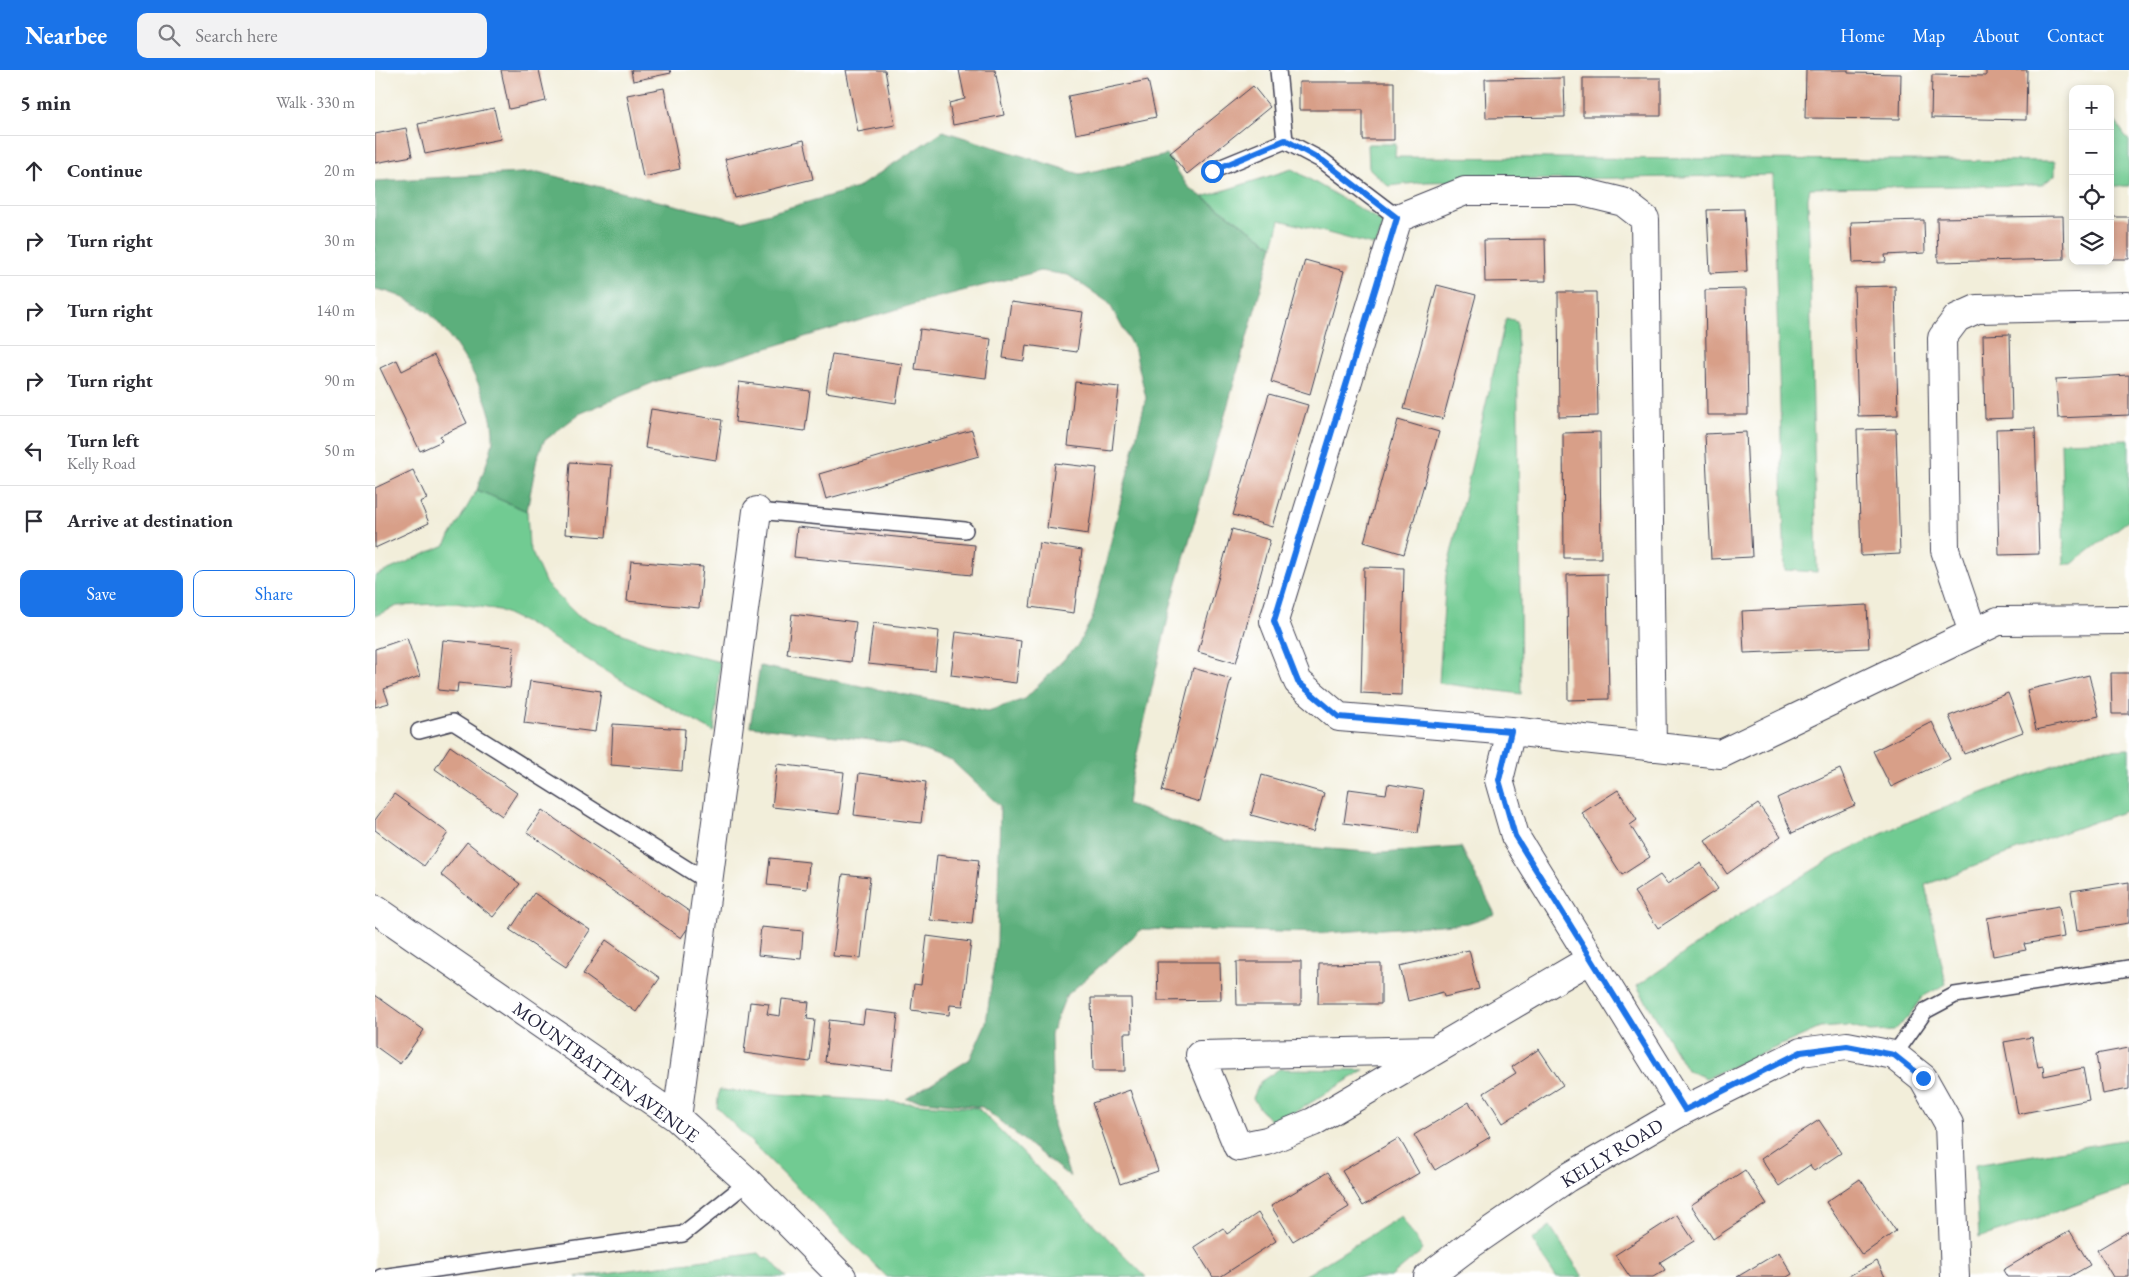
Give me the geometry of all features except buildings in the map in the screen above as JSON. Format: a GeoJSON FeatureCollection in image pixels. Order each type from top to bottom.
{"type":"FeatureCollection","features":[{"type":"Feature","properties":{"kind":"street"},"geometry":{"type":"LineString","coordinates":[[1652,747],[1645,219],[1623,202],[1578,191],[1465,191],[1397,218],[1274,621],[1298,682],[1339,717],[1511,731],[1652,747],[1721,754],[1998,621],[2129,620]]}},
{"type":"Feature","properties":{"kind":"street"},"geometry":{"type":"LineString","coordinates":[[1973,633],[1945,550],[1942,338],[1957,318],[1977,309],[2127,306]]}},
{"type":"Feature","properties":{"kind":"street"},"geometry":{"type":"LineString","coordinates":[[677,1118],[757,511]]}},
{"type":"Feature","properties":{"kind":"street"},"geometry":{"type":"LineString","coordinates":[[1511,731],[1499,780],[1515,836],[1685,1110]]}},
{"type":"Feature","properties":{"kind":"street","name":"MOUNTBATTEN AVENUE"},"geometry":{"type":"LineString","coordinates":[[375,909],[677,1118],[748,1182],[842,1277]]}},
{"type":"Feature","properties":{"kind":"street"},"geometry":{"type":"LineString","coordinates":[[1435,1050],[1200,1055],[1238,1147],[1267,1141],[1313,1122],[1591,959]]}},
{"type":"Feature","properties":{"kind":"street","name":"KELLY ROAD"},"geometry":{"type":"LineString","coordinates":[[1428,1277],[1470,1245],[1567,1178],[1685,1110],[1801,1052],[1847,1046],[1894,1055],[1923,1078],[1949,1124],[1955,1277]]}},
{"type":"Feature","properties":{"kind":"lane"},"geometry":{"type":"LineString","coordinates":[[1278,70],[1285,140]]}},
{"type":"Feature","properties":{"kind":"lane"},"geometry":{"type":"LineString","coordinates":[[1212,171],[1285,140]]}},
{"type":"Feature","properties":{"kind":"lane"},"geometry":{"type":"LineString","coordinates":[[1285,140],[1323,161],[1397,218]]}},
{"type":"Feature","properties":{"kind":"lane"},"geometry":{"type":"LineString","coordinates":[[757,511],[965,530]]}},
{"type":"Feature","properties":{"kind":"lane"},"geometry":{"type":"LineString","coordinates":[[419,731],[453,722],[708,882]]}},
{"type":"Feature","properties":{"kind":"lane"},"geometry":{"type":"LineString","coordinates":[[1894,1055],[1925,1011],[1955,995],[2129,968]]}},
{"type":"Feature","properties":{"kind":"lane"},"geometry":{"type":"LineString","coordinates":[[381,1277],[683,1234],[748,1182]]}},
{"type":"Feature","properties":{"kind":"green space"},"geometry":{"type":"Polygon","coordinates":[[[2114,120],[2129,141],[2129,186],[2114,186],[2114,120]]]}},
{"type":"Feature","properties":{"kind":"green space"},"geometry":{"type":"Polygon","coordinates":[[[943,131],[1080,174],[1167,155],[1188,187],[1273,246],[1172,601],[1127,804],[1226,841],[1382,853],[1461,847],[1495,914],[1468,923],[1326,933],[1142,929],[1066,996],[1051,1034],[1053,1125],[1070,1177],[982,1107],[906,1099],[970,1059],[986,1023],[997,942],[1000,806],[952,761],[905,744],[750,726],[760,666],[988,711],[1025,699],[1077,646],[1092,619],[1146,398],[1135,351],[1109,303],[1068,275],[1040,271],[935,298],[657,381],[579,414],[544,441],[537,458],[527,511],[477,490],[492,445],[492,424],[481,389],[452,339],[425,310],[396,295],[375,289],[375,181],[538,172],[741,221],[857,188],[943,131]]]}},
{"type":"Feature","properties":{"kind":"green space"},"geometry":{"type":"Polygon","coordinates":[[[1368,144],[1396,144],[1395,157],[2055,161],[2055,175],[2042,185],[1810,188],[1808,199],[1817,572],[1785,570],[1773,175],[1426,182],[1388,186],[1369,168],[1368,144]]]}},
{"type":"Feature","properties":{"kind":"green space"},"geometry":{"type":"Polygon","coordinates":[[[1292,169],[1384,223],[1376,246],[1280,220],[1273,246],[1203,197],[1292,169]]]}},
{"type":"Feature","properties":{"kind":"green space"},"geometry":{"type":"Polygon","coordinates":[[[1506,318],[1517,321],[1521,694],[1439,683],[1446,575],[1506,318]]]}},
{"type":"Feature","properties":{"kind":"green space"},"geometry":{"type":"Polygon","coordinates":[[[2129,440],[2129,520],[2072,564],[2064,564],[2061,442],[2129,440]]]}},
{"type":"Feature","properties":{"kind":"green space"},"geometry":{"type":"Polygon","coordinates":[[[477,490],[527,511],[529,546],[546,584],[578,616],[646,643],[720,662],[714,732],[626,683],[534,627],[499,610],[456,603],[397,606],[375,616],[375,576],[445,545],[477,490]]]}},
{"type":"Feature","properties":{"kind":"green space"},"geometry":{"type":"Polygon","coordinates":[[[2129,749],[2129,810],[1925,885],[1946,984],[1922,997],[1909,1016],[1894,1031],[1870,1032],[1848,1026],[1820,1028],[1706,1078],[1687,1070],[1637,986],[1744,912],[1836,856],[1900,825],[2090,751],[2129,749]]]}},
{"type":"Feature","properties":{"kind":"green space"},"geometry":{"type":"Polygon","coordinates":[[[1279,1069],[1364,1070],[1289,1116],[1272,1122],[1253,1098],[1260,1082],[1279,1069]]]}},
{"type":"Feature","properties":{"kind":"green space"},"geometry":{"type":"Polygon","coordinates":[[[719,1090],[978,1108],[1146,1277],[887,1277],[717,1108],[719,1090]]]}},
{"type":"Feature","properties":{"kind":"green space"},"geometry":{"type":"Polygon","coordinates":[[[2129,1139],[2129,1187],[1979,1238],[1975,1165],[2129,1139]]]}},
{"type":"Feature","properties":{"kind":"green space"},"geometry":{"type":"Polygon","coordinates":[[[1401,1216],[1423,1250],[1391,1277],[1303,1277],[1401,1216]]]}},
{"type":"Feature","properties":{"kind":"green space"},"geometry":{"type":"Polygon","coordinates":[[[1550,1226],[1583,1277],[1556,1277],[1532,1240],[1550,1226]]]}},
{"type":"Feature","properties":{"kind":"green space"},"geometry":{"type":"Polygon","coordinates":[[[759,1253],[764,1258],[768,1257],[786,1277],[576,1277],[759,1253]]]}},
{"type":"Feature","properties":{"kind":"route"},"geometry":{"type":"LineString","coordinates":[[1212,171],[1285,140],[1323,161],[1397,218],[1274,621],[1298,682],[1339,717],[1511,731],[1499,780],[1515,836],[1685,1110],[1801,1052],[1847,1046],[1894,1055],[1923,1078]]}}]}
